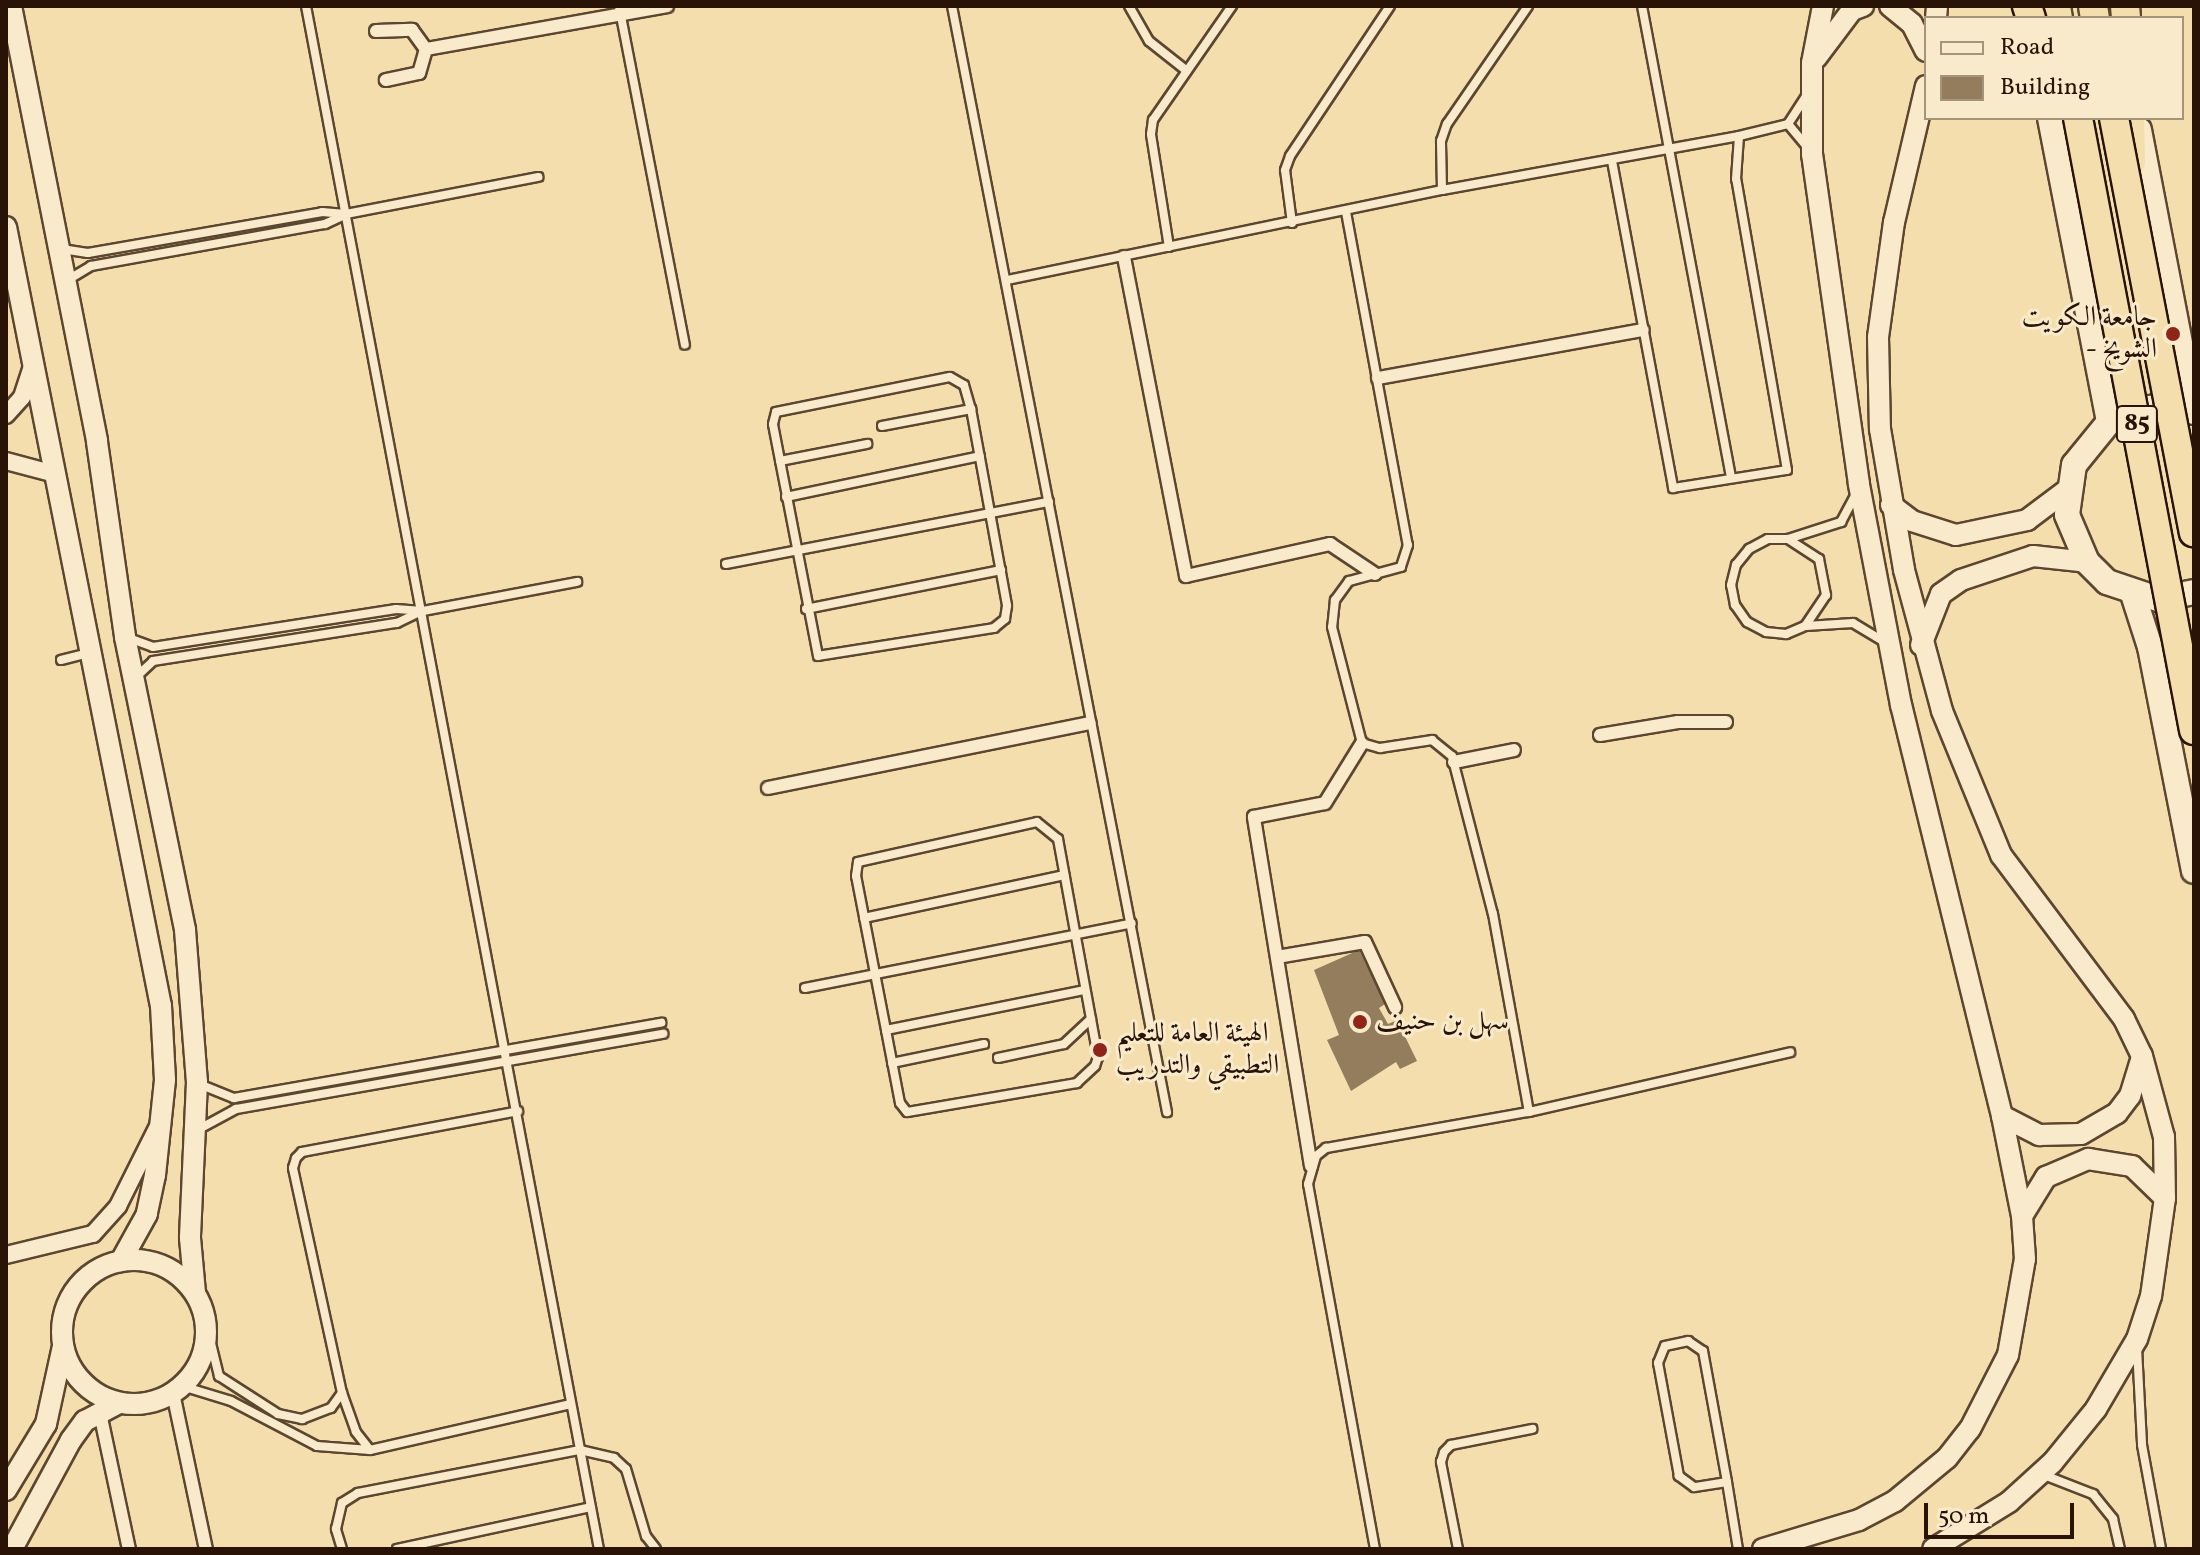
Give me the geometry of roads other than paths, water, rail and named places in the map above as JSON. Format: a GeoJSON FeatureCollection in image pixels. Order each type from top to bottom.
{"type":"FeatureCollection","features":[{"type":"Feature","properties":{"kind":"highway"},"geometry":{"type":"LineString","coordinates":[[2064,120],[2099,223]]}},
{"type":"Feature","properties":{"kind":"highway","name":"85"},"geometry":{"type":"LineString","coordinates":[[2078,120],[2194,730]]}},
{"type":"Feature","properties":{"kind":"highway","name":"85"},"geometry":{"type":"LineString","coordinates":[[2114,120],[2194,532]]}},
{"type":"Feature","properties":{"kind":"highway"},"geometry":{"type":"LineString","coordinates":[[2130,120],[2133,211]]}},
{"type":"Feature","properties":{"kind":"main road"},"geometry":{"type":"LineString","coordinates":[[2050,120],[2109,422]]}},
{"type":"Feature","properties":{"kind":"main road"},"geometry":{"type":"LineString","coordinates":[[2136,120],[2193,411],[2164,406],[2136,410],[2109,422],[2081,453],[2067,490],[2074,540],[2087,562],[2107,582],[2133,594],[2158,599],[2194,592]]}},
{"type":"Feature","properties":{"kind":"main road"},"geometry":{"type":"LineString","coordinates":[[2133,594],[2150,647],[2194,871]]}},
{"type":"Feature","properties":{"kind":"street"},"geometry":{"type":"LineString","coordinates":[[11,6],[97,442],[125,637],[185,930],[194,1003],[197,1082],[190,1238],[195,1293],[205,1319],[202,1356],[178,1390],[147,1404],[110,1408],[85,1421],[71,1440],[12,1549]]}},
{"type":"Feature","properties":{"kind":"street"},"geometry":{"type":"LineString","coordinates":[[426,49],[620,10],[667,6]]}},
{"type":"Feature","properties":{"kind":"street"},"geometry":{"type":"LineString","coordinates":[[1763,1549],[1825,1535],[1895,1501],[1947,1458],[1970,1429],[2008,1355],[2025,1259],[2022,1216],[2002,1116],[1969,996],[1888,644],[1859,484],[1812,154],[1812,63],[1823,6]]}},
{"type":"Feature","properties":{"kind":"street"},"geometry":{"type":"LineString","coordinates":[[1812,63],[1852,10],[1863,6]]}},
{"type":"Feature","properties":{"kind":"street"},"geometry":{"type":"LineString","coordinates":[[1890,6],[1912,24],[1924,47]]}},
{"type":"Feature","properties":{"kind":"street"},"geometry":{"type":"LineString","coordinates":[[376,31],[412,30],[426,49]]}},
{"type":"Feature","properties":{"kind":"street"},"geometry":{"type":"LineString","coordinates":[[386,80],[419,73],[426,49]]}},
{"type":"Feature","properties":{"kind":"street"},"geometry":{"type":"LineString","coordinates":[[1924,94],[1894,222],[1878,337],[1880,429],[1891,505],[1921,645],[1963,771],[2001,855],[2124,1019],[2142,1056],[2164,1137],[2165,1198],[2162,1241],[2137,1339],[2096,1409],[2039,1474],[2009,1502],[1941,1548]]}},
{"type":"Feature","properties":{"kind":"street"},"geometry":{"type":"LineString","coordinates":[[6,227],[161,1006],[163,1115],[147,1214],[121,1261]]}},
{"type":"Feature","properties":{"kind":"street"},"geometry":{"type":"LineString","coordinates":[[1124,257],[1186,576],[1330,544],[1375,574]]}},
{"type":"Feature","properties":{"kind":"street"},"geometry":{"type":"LineString","coordinates":[[1378,378],[1643,330]]}},
{"type":"Feature","properties":{"kind":"street"},"geometry":{"type":"LineString","coordinates":[[6,415],[22,397],[33,364]]}},
{"type":"Feature","properties":{"kind":"street"},"geometry":{"type":"LineString","coordinates":[[6,461],[55,474]]}},
{"type":"Feature","properties":{"kind":"street"},"geometry":{"type":"LineString","coordinates":[[1891,505],[1912,521],[1956,535],[2027,520],[2067,490]]}},
{"type":"Feature","properties":{"kind":"street"},"geometry":{"type":"LineString","coordinates":[[1921,645],[1941,594],[1961,580],[2033,556],[2087,562]]}},
{"type":"Feature","properties":{"kind":"street"},"geometry":{"type":"LineString","coordinates":[[1600,735],[1678,722],[1726,722]]}},
{"type":"Feature","properties":{"kind":"street"},"geometry":{"type":"LineString","coordinates":[[768,788],[1089,723]]}},
{"type":"Feature","properties":{"kind":"street"},"geometry":{"type":"LineString","coordinates":[[1311,1166],[1254,817],[1325,803],[1362,743]]}},
{"type":"Feature","properties":{"kind":"street"},"geometry":{"type":"LineString","coordinates":[[1454,762],[1514,750]]}},
{"type":"Feature","properties":{"kind":"street"},"geometry":{"type":"LineString","coordinates":[[148,937],[185,930]]}},
{"type":"Feature","properties":{"kind":"street"},"geometry":{"type":"LineString","coordinates":[[1277,957],[1365,942],[1395,1007]]}},
{"type":"Feature","properties":{"kind":"street"},"geometry":{"type":"LineString","coordinates":[[161,1006],[194,1003]]}},
{"type":"Feature","properties":{"kind":"street"},"geometry":{"type":"LineString","coordinates":[[2002,1116],[2039,1135],[2060,1137],[2090,1130],[2117,1113],[2130,1096],[2142,1056]]}},
{"type":"Feature","properties":{"kind":"street"},"geometry":{"type":"LineString","coordinates":[[6,1255],[93,1234],[118,1206],[163,1115]]}},
{"type":"Feature","properties":{"kind":"street"},"geometry":{"type":"LineString","coordinates":[[2022,1216],[2046,1177],[2088,1159],[2132,1166],[2165,1198]]}},
{"type":"Feature","properties":{"kind":"street"},"geometry":{"type":"LineString","coordinates":[[6,1490],[46,1424],[63,1346],[63,1317],[75,1291],[94,1271],[121,1261],[149,1261],[175,1272],[195,1293]]}},
{"type":"Feature","properties":{"kind":"street"},"geometry":{"type":"LineString","coordinates":[[63,1346],[73,1372],[110,1408],[129,1549]]}},
{"type":"Feature","properties":{"kind":"street"},"geometry":{"type":"LineString","coordinates":[[178,1390],[206,1549]]}},
{"type":"Feature","properties":{"kind":"lane"},"geometry":{"type":"LineString","coordinates":[[306,6],[510,1063],[599,1549]]}},
{"type":"Feature","properties":{"kind":"lane"},"geometry":{"type":"LineString","coordinates":[[952,6],[1167,1112]]}},
{"type":"Feature","properties":{"kind":"lane"},"geometry":{"type":"LineString","coordinates":[[1129,6],[1149,41],[1187,71]]}},
{"type":"Feature","properties":{"kind":"lane"},"geometry":{"type":"LineString","coordinates":[[1169,247],[1151,134],[1161,106],[1232,6]]}},
{"type":"Feature","properties":{"kind":"lane"},"geometry":{"type":"LineString","coordinates":[[1292,223],[1285,170],[1290,156],[1390,6]]}},
{"type":"Feature","properties":{"kind":"lane"},"geometry":{"type":"LineString","coordinates":[[1442,190],[1441,141],[1447,124],[1528,6]]}},
{"type":"Feature","properties":{"kind":"lane"},"geometry":{"type":"LineString","coordinates":[[1642,6],[1731,478]]}},
{"type":"Feature","properties":{"kind":"lane"},"geometry":{"type":"LineString","coordinates":[[620,10],[685,345]]}},
{"type":"Feature","properties":{"kind":"lane"},"geometry":{"type":"LineString","coordinates":[[1007,280],[1442,190],[1739,136],[1788,124],[1812,86]]}},
{"type":"Feature","properties":{"kind":"lane"},"geometry":{"type":"LineString","coordinates":[[1788,124],[1812,154]]}},
{"type":"Feature","properties":{"kind":"lane"},"geometry":{"type":"LineString","coordinates":[[1612,161],[1673,488],[1787,470],[1736,179],[1739,136]]}},
{"type":"Feature","properties":{"kind":"lane"},"geometry":{"type":"LineString","coordinates":[[66,281],[91,266],[325,224],[346,214],[538,177]]}},
{"type":"Feature","properties":{"kind":"lane"},"geometry":{"type":"LineString","coordinates":[[60,248],[88,253],[322,212],[346,214]]}},
{"type":"Feature","properties":{"kind":"lane"},"geometry":{"type":"LineString","coordinates":[[1346,212],[1408,545],[1401,567],[1349,581],[1331,615],[1362,743],[1380,748],[1432,740],[1454,762],[1493,914],[1529,1112]]}},
{"type":"Feature","properties":{"kind":"lane"},"geometry":{"type":"LineString","coordinates":[[950,377],[964,385],[980,456],[1008,613],[994,628],[823,658],[814,653],[773,417],[787,406],[950,377]]}},
{"type":"Feature","properties":{"kind":"lane"},"geometry":{"type":"LineString","coordinates":[[882,426],[971,409]]}},
{"type":"Feature","properties":{"kind":"lane"},"geometry":{"type":"LineString","coordinates":[[780,461],[867,444]]}},
{"type":"Feature","properties":{"kind":"lane"},"geometry":{"type":"LineString","coordinates":[[786,497],[980,456]]}},
{"type":"Feature","properties":{"kind":"lane"},"geometry":{"type":"LineString","coordinates":[[1859,484],[1841,522],[1788,539],[1768,539],[1749,549],[1736,565],[1731,585],[1735,605],[1747,622],[1766,632],[1786,634],[1805,626],[1853,623],[1888,644]]}},
{"type":"Feature","properties":{"kind":"lane"},"geometry":{"type":"LineString","coordinates":[[726,564],[1049,502]]}},
{"type":"Feature","properties":{"kind":"lane"},"geometry":{"type":"LineString","coordinates":[[1788,539],[1812,552],[1826,576],[1826,595],[1805,626]]}},
{"type":"Feature","properties":{"kind":"lane"},"geometry":{"type":"LineString","coordinates":[[806,609],[1001,570]]}},
{"type":"Feature","properties":{"kind":"lane"},"geometry":{"type":"LineString","coordinates":[[134,679],[153,661],[397,623],[423,611],[577,582]]}},
{"type":"Feature","properties":{"kind":"lane"},"geometry":{"type":"LineString","coordinates":[[125,637],[153,647],[396,609],[423,611]]}},
{"type":"Feature","properties":{"kind":"lane"},"geometry":{"type":"LineString","coordinates":[[61,660],[91,653]]}},
{"type":"Feature","properties":{"kind":"lane"},"geometry":{"type":"LineString","coordinates":[[1037,822],[1055,834],[1064,875],[1098,1057],[1090,1074],[1077,1083],[913,1113],[900,1103],[855,869],[871,855],[1037,822]]}},
{"type":"Feature","properties":{"kind":"lane"},"geometry":{"type":"LineString","coordinates":[[864,918],[1064,875]]}},
{"type":"Feature","properties":{"kind":"lane"},"geometry":{"type":"LineString","coordinates":[[805,988],[1132,923]]}},
{"type":"Feature","properties":{"kind":"lane"},"geometry":{"type":"LineString","coordinates":[[886,1030],[1085,990]]}},
{"type":"Feature","properties":{"kind":"lane"},"geometry":{"type":"LineString","coordinates":[[998,1058],[1064,1044],[1091,1019]]}},
{"type":"Feature","properties":{"kind":"lane"},"geometry":{"type":"LineString","coordinates":[[197,1082],[234,1098],[661,1023]]}},
{"type":"Feature","properties":{"kind":"lane"},"geometry":{"type":"LineString","coordinates":[[193,1135],[208,1121],[236,1109],[663,1034]]}},
{"type":"Feature","properties":{"kind":"lane"},"geometry":{"type":"LineString","coordinates":[[892,1063],[984,1044]]}},
{"type":"Feature","properties":{"kind":"lane"},"geometry":{"type":"LineString","coordinates":[[1375,1549],[1308,1184],[1311,1166],[1326,1148],[1529,1112],[1790,1052]]}},
{"type":"Feature","properties":{"kind":"lane"},"geometry":{"type":"LineString","coordinates":[[370,1450],[356,1432],[342,1393],[296,1182],[296,1158],[302,1152],[518,1111]]}},
{"type":"Feature","properties":{"kind":"lane"},"geometry":{"type":"LineString","coordinates":[[205,1319],[219,1376],[278,1414],[302,1419],[331,1408],[342,1393]]}},
{"type":"Feature","properties":{"kind":"lane"},"geometry":{"type":"LineString","coordinates":[[2137,1339],[2142,1445],[2161,1549]]}},
{"type":"Feature","properties":{"kind":"lane"},"geometry":{"type":"LineString","coordinates":[[1727,1482],[1694,1487],[1679,1476],[1658,1363],[1665,1346],[1688,1341],[1703,1351],[1727,1482],[1738,1549]]}},
{"type":"Feature","properties":{"kind":"lane"},"geometry":{"type":"LineString","coordinates":[[178,1390],[231,1401],[317,1446],[370,1450],[571,1404]]}},
{"type":"Feature","properties":{"kind":"lane"},"geometry":{"type":"LineString","coordinates":[[1458,1549],[1441,1462],[1444,1452],[1451,1445],[1532,1429]]}},
{"type":"Feature","properties":{"kind":"lane"},"geometry":{"type":"LineString","coordinates":[[342,1549],[336,1529],[342,1503],[358,1493],[580,1450],[614,1458],[626,1469],[646,1536],[656,1549]]}},
{"type":"Feature","properties":{"kind":"lane"},"geometry":{"type":"LineString","coordinates":[[2039,1474],[2093,1494],[2113,1519],[2120,1549]]}},
{"type":"Feature","properties":{"kind":"lane"},"geometry":{"type":"LineString","coordinates":[[397,1549],[591,1507]]}},
{"type":"Feature","properties":{"kind":"place","name":"جامعة الكويت - الشويخ"},"geometry":{"type":"Point","coordinates":[2173,334]}},
{"type":"Feature","properties":{"kind":"place","name":"سهل بن حنيف"},"geometry":{"type":"Point","coordinates":[1360,1022]}},
{"type":"Feature","properties":{"kind":"place","name":"الهيئة العامة للتعليم التطبيقي والتدريب"},"geometry":{"type":"Point","coordinates":[1100,1050]}}]}
